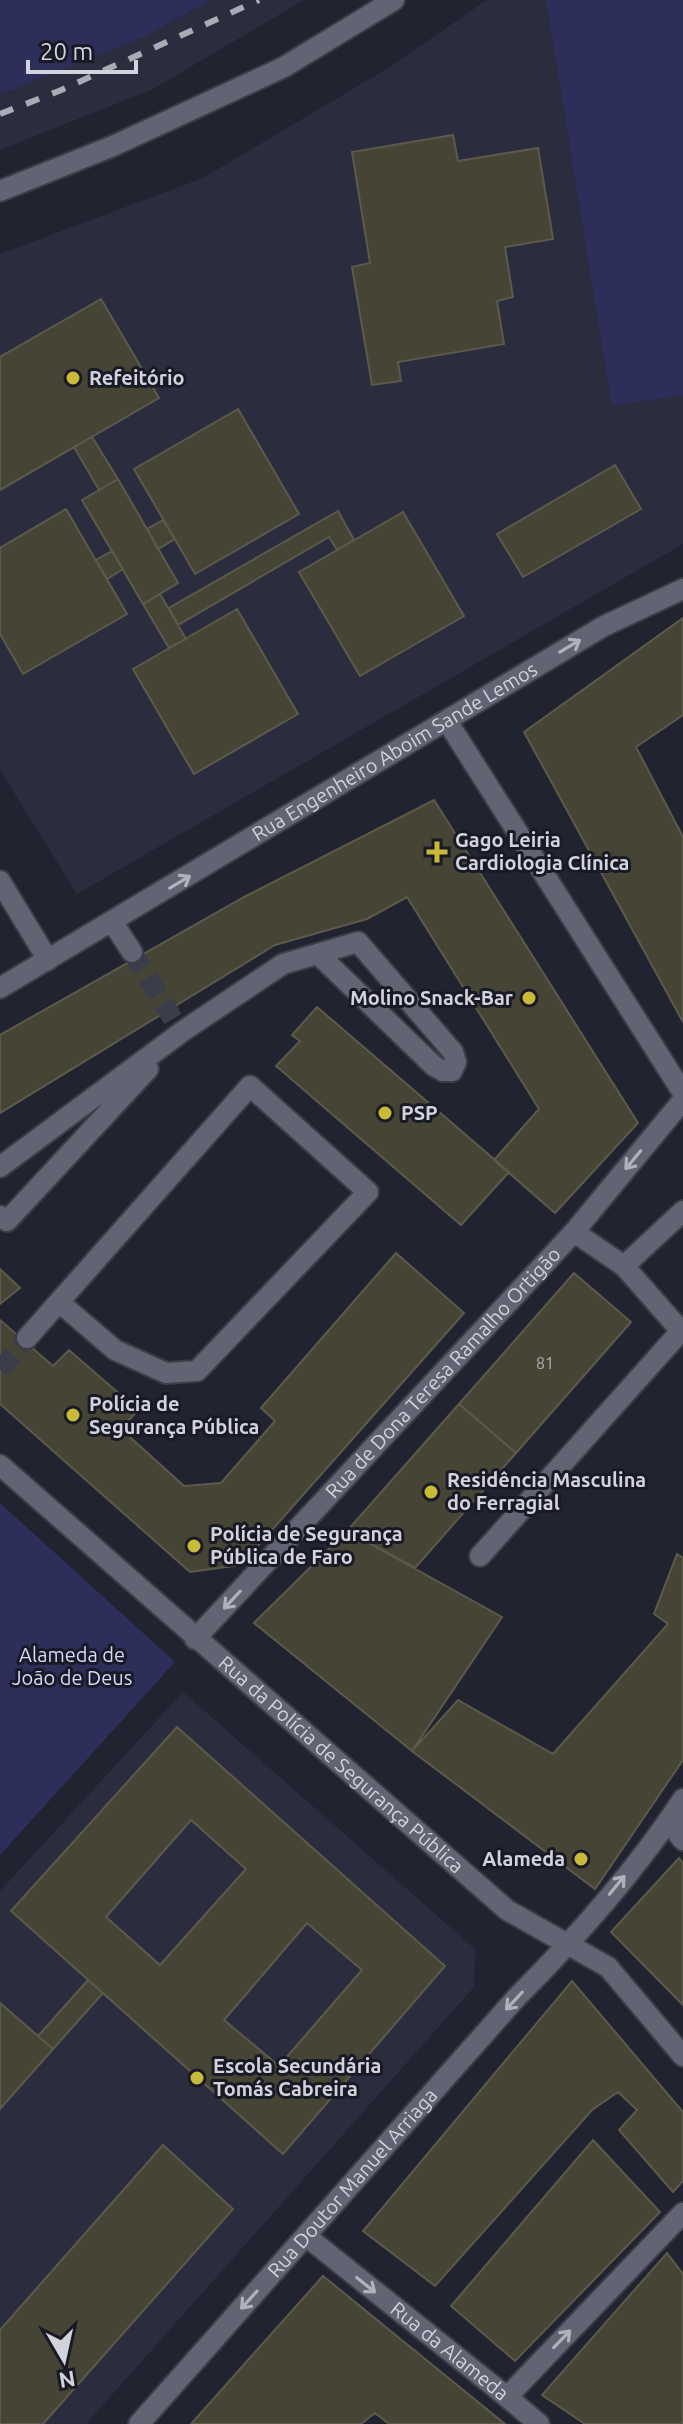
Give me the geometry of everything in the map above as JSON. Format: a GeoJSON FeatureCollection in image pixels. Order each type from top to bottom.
{"type":"FeatureCollection","features":[{"type":"Feature","properties":{"kind":"street"},"geometry":{"type":"LineString","coordinates":[[0,191],[113,146],[284,67],[394,0]]}},
{"type":"Feature","properties":{"kind":"street","name":"Rua Engenheiro Aboim Sande Lemos"},"geometry":{"type":"LineString","coordinates":[[48,960],[604,626],[683,589]]}},
{"type":"Feature","properties":{"kind":"street"},"geometry":{"type":"LineString","coordinates":[[447,721],[683,1093]]}},
{"type":"Feature","properties":{"kind":"street"},"geometry":{"type":"LineString","coordinates":[[0,881],[48,960],[0,988]]}},
{"type":"Feature","properties":{"kind":"street"},"geometry":{"type":"LineString","coordinates":[[113,923],[132,952]]}},
{"type":"Feature","properties":{"kind":"street"},"geometry":{"type":"LineString","coordinates":[[0,1167],[178,1025],[283,964],[358,942],[453,1052],[456,1062],[452,1071],[443,1071],[434,1066],[318,954]]}},
{"type":"Feature","properties":{"kind":"street"},"geometry":{"type":"LineString","coordinates":[[0,1216],[7,1221],[178,1025]]}},
{"type":"Feature","properties":{"kind":"street"},"geometry":{"type":"LineString","coordinates":[[27,1338],[250,1086],[368,1192],[197,1371],[166,1373],[115,1350],[59,1302]]}},
{"type":"Feature","properties":{"kind":"street","name":"Rua de Dona Teresa Ramalho Ortigão"},"geometry":{"type":"LineString","coordinates":[[195,1639],[574,1232],[683,1100]]}},
{"type":"Feature","properties":{"kind":"street"},"geometry":{"type":"LineString","coordinates":[[624,1266],[683,1211]]}},
{"type":"Feature","properties":{"kind":"street"},"geometry":{"type":"LineString","coordinates":[[480,1556],[681,1331],[624,1266],[574,1232]]}},
{"type":"Feature","properties":{"kind":"street","name":"Rua da Polícia de Segurança Pública"},"geometry":{"type":"LineString","coordinates":[[0,1465],[507,1910],[608,1967],[683,2056]]}},
{"type":"Feature","properties":{"kind":"street","name":"Rua Doutor Manuel Arriaga"},"geometry":{"type":"LineString","coordinates":[[139,2424],[517,1997],[569,1946],[676,1816],[683,1799]]}},
{"type":"Feature","properties":{"kind":"street"},"geometry":{"type":"LineString","coordinates":[[676,1816],[683,1840]]}},
{"type":"Feature","properties":{"kind":"street","name":"Rua da Alameda"},"geometry":{"type":"LineString","coordinates":[[306,2236],[507,2397],[683,2213]]}},
{"type":"Feature","properties":{"kind":"street"},"geometry":{"type":"LineString","coordinates":[[507,2397],[539,2424]]}},
{"type":"Feature","properties":{"kind":"shaded area"},"geometry":{"type":"Polygon","coordinates":[[[211,0],[304,0],[153,89],[0,150],[0,95],[144,37],[211,0]]]}},
{"type":"Feature","properties":{"kind":"shaded area"},"geometry":{"type":"Polygon","coordinates":[[[487,0],[683,0],[683,544],[77,894],[0,770],[0,254],[203,178],[388,68],[487,0]]]}},
{"type":"Feature","properties":{"kind":"shaded area","name":"Escola Secundária Tomás Cabreira"},"geometry":{"type":"Polygon","coordinates":[[[183,1692],[475,1949],[474,1987],[86,2424],[0,2424],[0,1891],[183,1692]]]}},
{"type":"Feature","properties":{"kind":"green space"},"geometry":{"type":"Polygon","coordinates":[[[0,0],[211,0],[144,37],[0,95],[0,0]]]}},
{"type":"Feature","properties":{"kind":"green space"},"geometry":{"type":"Polygon","coordinates":[[[546,0],[683,0],[683,395],[612,406],[546,0]]]}},
{"type":"Feature","properties":{"kind":"green space","name":"Alameda de João de Deus"},"geometry":{"type":"Polygon","coordinates":[[[0,1503],[175,1662],[0,1855],[0,1503]]]}},
{"type":"Feature","properties":{"kind":"building"},"geometry":{"type":"Polygon","coordinates":[[[453,135],[458,161],[538,148],[553,239],[505,247],[513,297],[497,301],[504,344],[398,362],[401,381],[372,385],[352,267],[370,263],[352,152],[453,135]]]}},
{"type":"Feature","properties":{"kind":"building","name":"Refeitório"},"geometry":{"type":"Polygon","coordinates":[[[101,299],[159,398],[0,490],[0,357],[101,299]]]}},
{"type":"Feature","properties":{"kind":"building"},"geometry":{"type":"Polygon","coordinates":[[[238,409],[299,514],[195,574],[134,469],[238,409]]]}},
{"type":"Feature","properties":{"kind":"building"},"geometry":{"type":"Polygon","coordinates":[[[92,437],[118,479],[99,490],[74,447],[92,437]]]}},
{"type":"Feature","properties":{"kind":"building"},"geometry":{"type":"Polygon","coordinates":[[[615,465],[641,509],[523,577],[497,534],[615,465]]]}},
{"type":"Feature","properties":{"kind":"building"},"geometry":{"type":"Polygon","coordinates":[[[118,479],[178,583],[143,604],[82,500],[118,479]]]}},
{"type":"Feature","properties":{"kind":"building"},"geometry":{"type":"Polygon","coordinates":[[[66,509],[127,614],[23,674],[0,634],[0,548],[66,509]]]}},
{"type":"Feature","properties":{"kind":"building"},"geometry":{"type":"Polygon","coordinates":[[[338,511],[354,540],[337,550],[329,537],[178,625],[169,608],[338,511]]]}},
{"type":"Feature","properties":{"kind":"building"},"geometry":{"type":"Polygon","coordinates":[[[403,512],[464,616],[360,676],[299,572],[403,512]]]}},
{"type":"Feature","properties":{"kind":"building"},"geometry":{"type":"Polygon","coordinates":[[[163,520],[175,539],[158,549],[147,529],[163,520]]]}},
{"type":"Feature","properties":{"kind":"building"},"geometry":{"type":"Polygon","coordinates":[[[112,551],[123,569],[107,579],[96,560],[112,551]]]}},
{"type":"Feature","properties":{"kind":"building"},"geometry":{"type":"Polygon","coordinates":[[[160,594],[186,639],[169,648],[143,604],[160,594]]]}},
{"type":"Feature","properties":{"kind":"building"},"geometry":{"type":"Polygon","coordinates":[[[237,609],[298,714],[194,774],[133,669],[237,609]]]}},
{"type":"Feature","properties":{"kind":"building"},"geometry":{"type":"Polygon","coordinates":[[[683,618],[683,715],[636,747],[683,837],[683,1022],[524,732],[683,618]]]}},
{"type":"Feature","properties":{"kind":"building"},"geometry":{"type":"Polygon","coordinates":[[[434,800],[638,1123],[555,1213],[494,1160],[539,1109],[407,897],[367,919],[275,945],[0,1113],[0,1035],[246,896],[434,800]]]}},
{"type":"Feature","properties":{"kind":"building","name":"PSP"},"geometry":{"type":"Polygon","coordinates":[[[317,1007],[509,1172],[461,1225],[276,1066],[300,1041],[292,1035],[317,1007]]]}},
{"type":"Feature","properties":{"kind":"building","name":"Polícia de Segurança Pública"},"geometry":{"type":"Polygon","coordinates":[[[396,1253],[464,1313],[241,1565],[190,1572],[0,1404],[0,1320],[53,1366],[69,1350],[138,1410],[121,1429],[184,1486],[221,1483],[275,1421],[261,1408],[396,1253]]]}},
{"type":"Feature","properties":{"kind":"building"},"geometry":{"type":"Polygon","coordinates":[[[0,1269],[20,1288],[0,1304],[0,1269]]]}},
{"type":"Feature","properties":{"kind":"building"},"geometry":{"type":"Polygon","coordinates":[[[574,1273],[631,1322],[516,1453],[459,1404],[574,1273]]]}},
{"type":"Feature","properties":{"kind":"building","name":"Residência Masculina do Ferragial"},"geometry":{"type":"Polygon","coordinates":[[[459,1404],[516,1453],[415,1568],[347,1531],[459,1404]]]}},
{"type":"Feature","properties":{"kind":"building"},"geometry":{"type":"Polygon","coordinates":[[[347,1531],[502,1617],[412,1751],[254,1623],[347,1531]]]}},
{"type":"Feature","properties":{"kind":"building"},"geometry":{"type":"Polygon","coordinates":[[[677,1554],[683,1558],[683,1760],[595,1889],[412,1751],[458,1700],[553,1754],[668,1624],[654,1614],[677,1554]]]}},
{"type":"Feature","properties":{"kind":"building"},"geometry":{"type":"Polygon","coordinates":[[[177,1727],[445,1966],[283,2154],[11,1911],[177,1727]],[[191,1820],[106,1917],[160,1965],[246,1869],[191,1820]],[[307,1923],[224,2020],[279,2066],[362,1970],[307,1923]]]}},
{"type":"Feature","properties":{"kind":"building"},"geometry":{"type":"Polygon","coordinates":[[[679,1858],[683,1863],[683,2005],[611,1932],[679,1858]]]}},
{"type":"Feature","properties":{"kind":"building"},"geometry":{"type":"Polygon","coordinates":[[[88,1980],[103,1993],[53,2049],[38,2036],[88,1980]]]}},
{"type":"Feature","properties":{"kind":"building"},"geometry":{"type":"Polygon","coordinates":[[[572,1981],[683,2112],[683,2181],[673,2192],[619,2130],[637,2110],[618,2092],[592,2110],[435,2286],[363,2231],[572,1981]]]}},
{"type":"Feature","properties":{"kind":"building"},"geometry":{"type":"Polygon","coordinates":[[[0,2003],[53,2049],[0,2109],[0,2003]]]}},
{"type":"Feature","properties":{"kind":"building"},"geometry":{"type":"Polygon","coordinates":[[[593,2140],[660,2212],[515,2361],[451,2306],[593,2140]]]}},
{"type":"Feature","properties":{"kind":"building"},"geometry":{"type":"Polygon","coordinates":[[[163,2145],[233,2209],[43,2424],[0,2424],[0,2330],[163,2145]]]}},
{"type":"Feature","properties":{"kind":"building"},"geometry":{"type":"Polygon","coordinates":[[[667,2253],[683,2274],[683,2424],[585,2424],[542,2395],[667,2253]]]}},
{"type":"Feature","properties":{"kind":"building"},"geometry":{"type":"Polygon","coordinates":[[[323,2276],[505,2424],[389,2424],[375,2413],[361,2424],[191,2424],[323,2276]]]}},
{"type":"Feature","properties":{"kind":"tunnel"},"geometry":{"type":"LineString","coordinates":[[132,952],[173,1019]]}},
{"type":"Feature","properties":{"kind":"tunnel"},"geometry":{"type":"LineString","coordinates":[[0,1370],[27,1338]]}},
{"type":"Feature","properties":{"kind":"railway"},"geometry":{"type":"LineString","coordinates":[[0,114],[59,91],[259,0]]}},
{"type":"Feature","properties":{"kind":"place","name":"Refeitório"},"geometry":{"type":"Point","coordinates":[73,378]}},
{"type":"Feature","properties":{"kind":"place","name":"Gago Leiria Cardiologia Clínica"},"geometry":{"type":"Point","coordinates":[437,852]}},
{"type":"Feature","properties":{"kind":"place","name":"Molino Snack-Bar"},"geometry":{"type":"Point","coordinates":[529,998]}},
{"type":"Feature","properties":{"kind":"place","name":"PSP"},"geometry":{"type":"Point","coordinates":[385,1113]}},
{"type":"Feature","properties":{"kind":"place","name":"Polícia de Segurança Pública"},"geometry":{"type":"Point","coordinates":[73,1415]}},
{"type":"Feature","properties":{"kind":"place","name":"Residência Masculina do Ferragial"},"geometry":{"type":"Point","coordinates":[431,1492]}},
{"type":"Feature","properties":{"kind":"place","name":"Polícia de Segurança Pública de Faro"},"geometry":{"type":"Point","coordinates":[194,1546]}},
{"type":"Feature","properties":{"kind":"place","name":"Alameda"},"geometry":{"type":"Point","coordinates":[581,1859]}},
{"type":"Feature","properties":{"kind":"place","name":"Escola Secundária Tomás Cabreira"},"geometry":{"type":"Point","coordinates":[197,2078]}}]}
